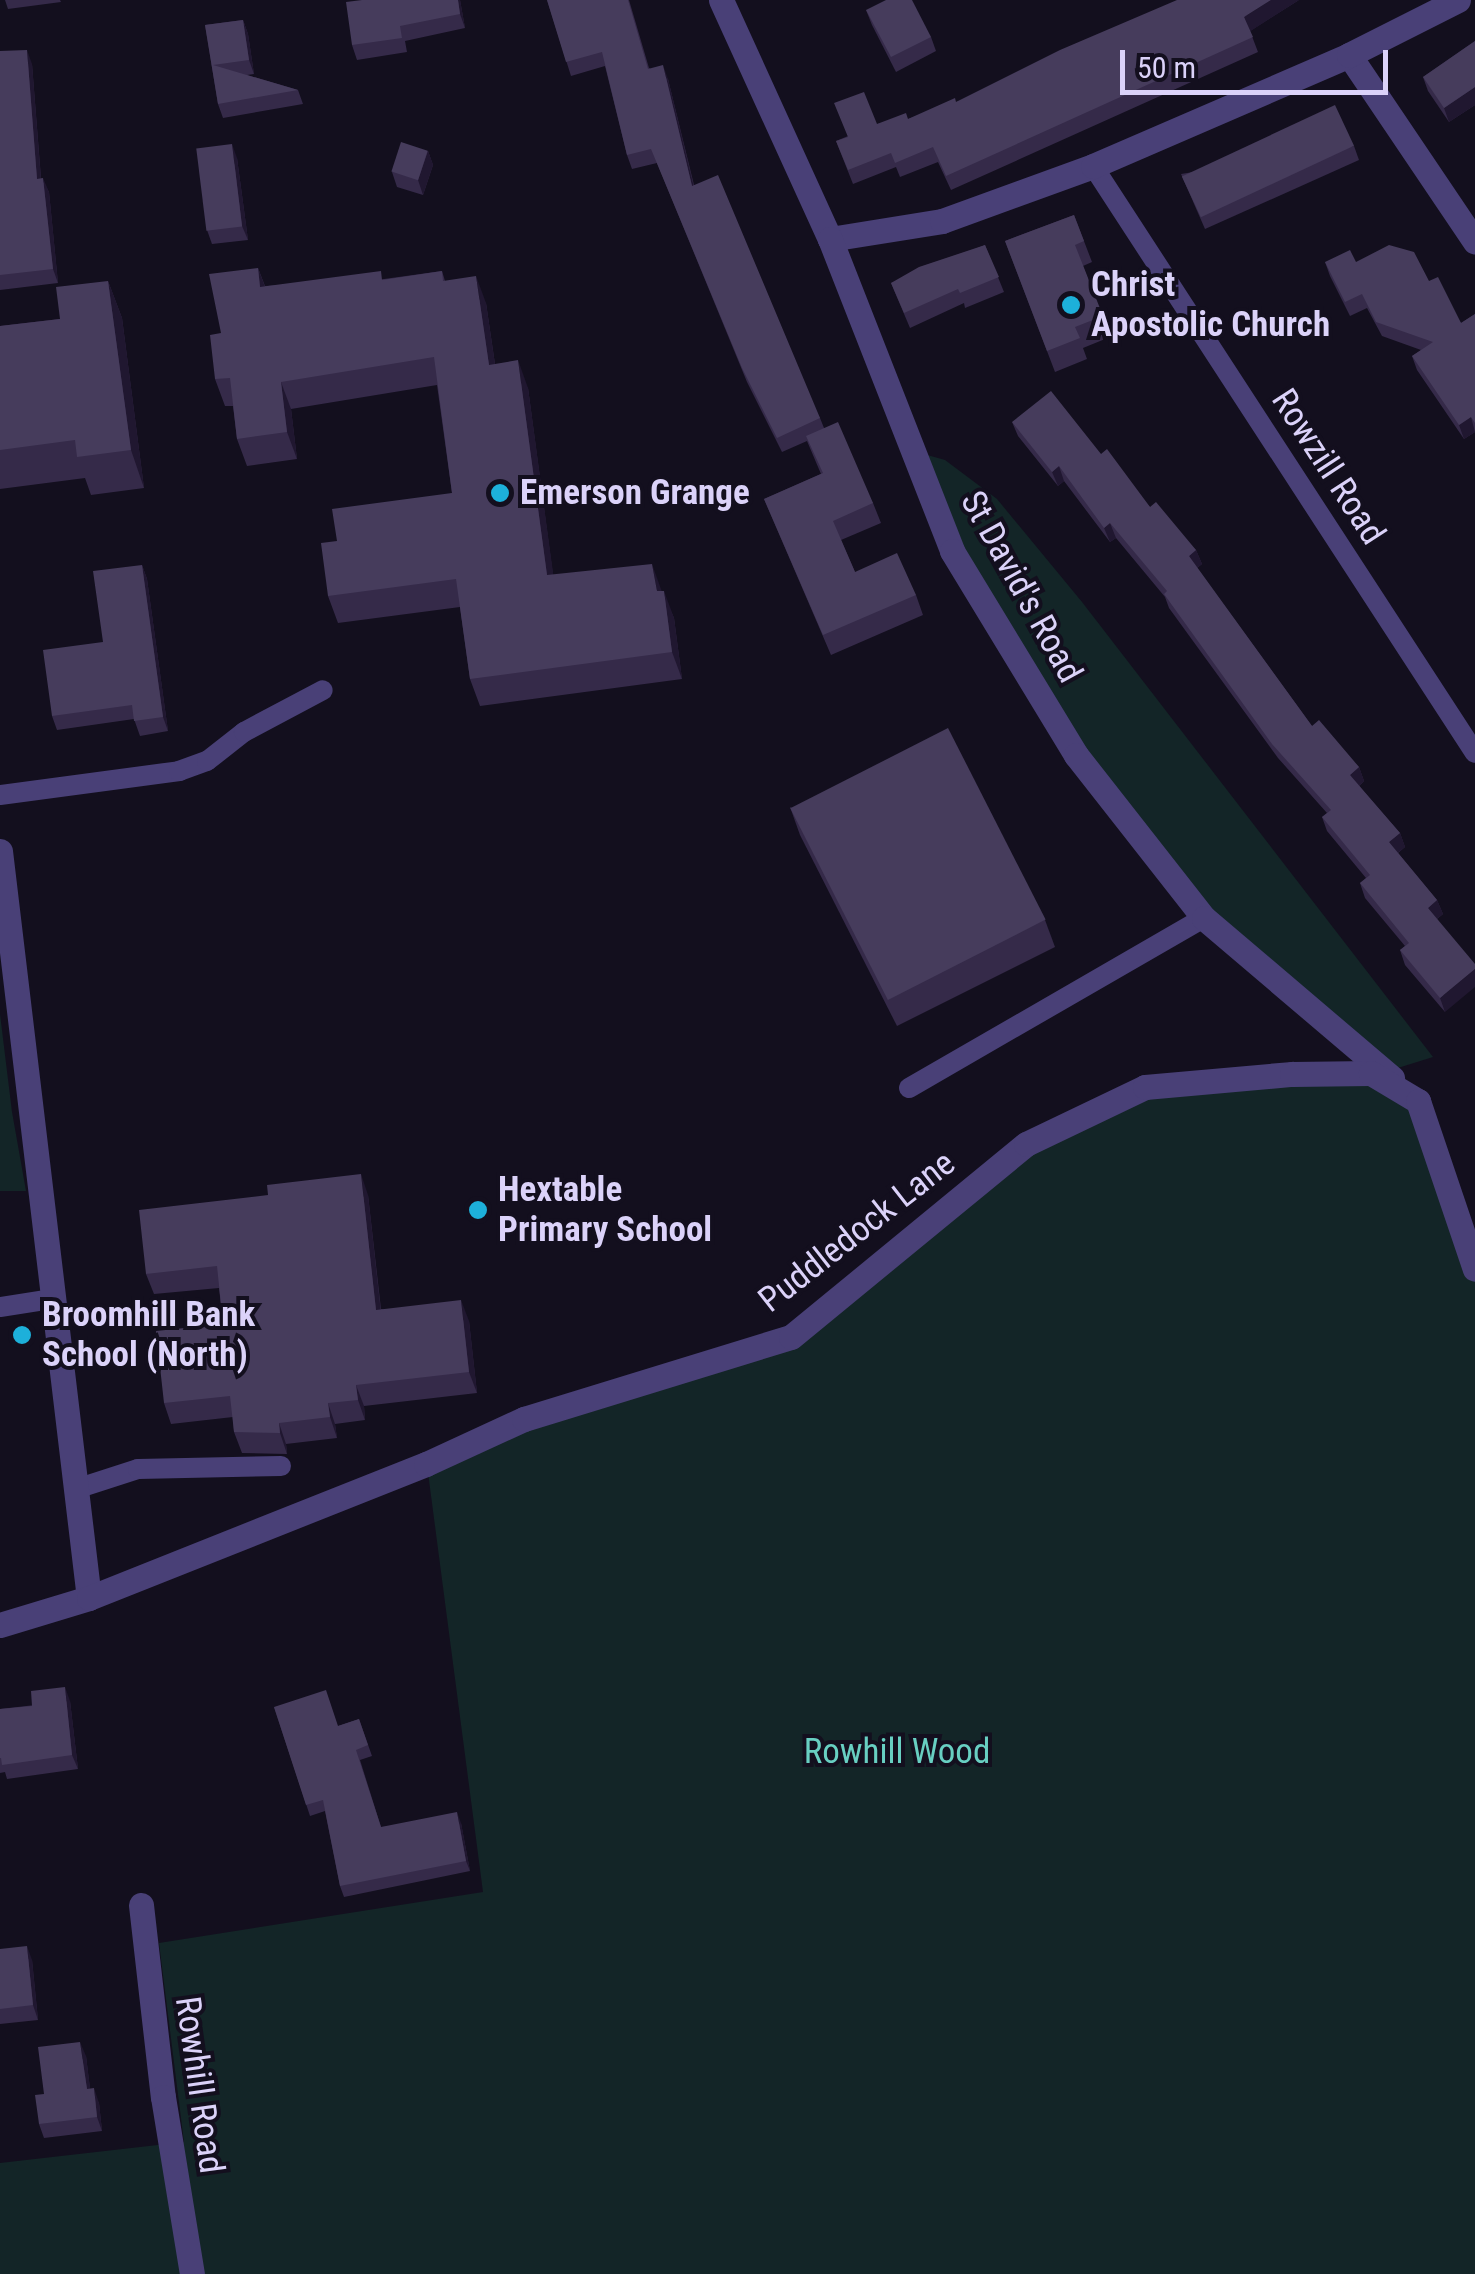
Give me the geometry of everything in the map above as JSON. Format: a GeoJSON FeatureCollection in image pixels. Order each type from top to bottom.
{"type":"FeatureCollection","features":[{"type":"Feature","properties":{"kind":"street","name":"St David's Road"},"geometry":{"type":"LineString","coordinates":[[721,0],[830,239],[952,552],[1076,756],[1204,918],[1418,1101]]}},
{"type":"Feature","properties":{"kind":"street"},"geometry":{"type":"LineString","coordinates":[[830,239],[942,221],[1093,166],[1348,54],[1458,0]]}},
{"type":"Feature","properties":{"kind":"street"},"geometry":{"type":"LineString","coordinates":[[1348,54],[1475,242]]}},
{"type":"Feature","properties":{"kind":"street"},"geometry":{"type":"LineString","coordinates":[[0,851],[90,1598]]}},
{"type":"Feature","properties":{"kind":"street","name":"Puddledock Lane"},"geometry":{"type":"LineString","coordinates":[[0,1625],[90,1598],[426,1464],[524,1419],[791,1337],[1026,1144],[1145,1087],[1292,1074],[1371,1073],[1418,1101]]}},
{"type":"Feature","properties":{"kind":"street"},"geometry":{"type":"LineString","coordinates":[[1418,1101],[1475,1269]]}},
{"type":"Feature","properties":{"kind":"street","name":"Rowhill Road"},"geometry":{"type":"LineString","coordinates":[[141,1905],[163,2096],[192,2274]]}},
{"type":"Feature","properties":{"kind":"lane","name":"Rowzill Road"},"geometry":{"type":"LineString","coordinates":[[1093,166],[1475,753]]}},
{"type":"Feature","properties":{"kind":"lane"},"geometry":{"type":"LineString","coordinates":[[0,795],[179,772],[206,761],[244,732],[323,690]]}},
{"type":"Feature","properties":{"kind":"lane"},"geometry":{"type":"LineString","coordinates":[[910,1088],[1204,918]]}},
{"type":"Feature","properties":{"kind":"lane"},"geometry":{"type":"LineString","coordinates":[[0,1306],[52,1299]]}},
{"type":"Feature","properties":{"kind":"lane"},"geometry":{"type":"LineString","coordinates":[[76,1489],[138,1470],[281,1466]]}},
{"type":"Feature","properties":{"kind":"green space"},"geometry":{"type":"Polygon","coordinates":[[[913,451],[945,460],[997,499],[1082,602],[1433,1057],[1385,1072],[1205,917],[1076,755],[953,551],[913,451]]]}},
{"type":"Feature","properties":{"kind":"green space"},"geometry":{"type":"Polygon","coordinates":[[[0,1014],[12,1112],[26,1191],[0,1191],[0,1014]]]}},
{"type":"Feature","properties":{"kind":"green space","name":"Rowhill Wood"},"geometry":{"type":"Polygon","coordinates":[[[1370,1078],[1412,1102],[1475,1281],[1475,2274],[0,2274],[0,2163],[184,2142],[159,1943],[483,1892],[427,1465],[792,1339],[1029,1145],[1145,1090],[1370,1078]]]}},
{"type":"Feature","properties":{"kind":"building"},"geometry":{"type":"Polygon","coordinates":[[[458,0],[460,14],[400,26],[402,38],[352,45],[346,2],[458,0]]]}},
{"type":"Feature","properties":{"kind":"building"},"geometry":{"type":"Polygon","coordinates":[[[547,0],[628,0],[648,69],[663,65],[692,186],[718,175],[820,418],[777,438],[742,368],[651,149],[627,155],[602,52],[566,62],[547,0]]]}},
{"type":"Feature","properties":{"kind":"building"},"geometry":{"type":"Polygon","coordinates":[[[886,0],[912,0],[931,37],[891,57],[866,10],[886,0]]]}},
{"type":"Feature","properties":{"kind":"building"},"geometry":{"type":"Polygon","coordinates":[[[1177,0],[1271,0],[1244,17],[1253,37],[946,176],[933,147],[895,163],[891,153],[848,170],[836,141],[848,137],[834,103],[864,92],[877,124],[906,113],[908,119],[955,98],[956,102],[1060,50],[1177,0]]]}},
{"type":"Feature","properties":{"kind":"building"},"geometry":{"type":"Polygon","coordinates":[[[243,20],[249,60],[213,65],[298,90],[218,104],[205,25],[243,20]]]}},
{"type":"Feature","properties":{"kind":"building"},"geometry":{"type":"Polygon","coordinates":[[[1475,41],[1475,87],[1444,108],[1423,77],[1475,41]]]}},
{"type":"Feature","properties":{"kind":"building"},"geometry":{"type":"Polygon","coordinates":[[[27,50],[37,179],[43,178],[53,269],[0,275],[0,51],[27,50]]]}},
{"type":"Feature","properties":{"kind":"building"},"geometry":{"type":"Polygon","coordinates":[[[1335,105],[1354,146],[1201,217],[1182,176],[1335,105]]]}},
{"type":"Feature","properties":{"kind":"building"},"geometry":{"type":"Polygon","coordinates":[[[401,142],[428,151],[418,180],[391,171],[401,142]]]}},
{"type":"Feature","properties":{"kind":"building"},"geometry":{"type":"Polygon","coordinates":[[[232,144],[242,226],[206,231],[196,148],[232,144]]]}},
{"type":"Feature","properties":{"kind":"building"},"geometry":{"type":"Polygon","coordinates":[[[1074,215],[1084,241],[1075,245],[1103,316],[1075,327],[1080,338],[1047,351],[1005,241],[1074,215]]]}},
{"type":"Feature","properties":{"kind":"building"},"geometry":{"type":"Polygon","coordinates":[[[985,245],[999,277],[960,293],[958,289],[904,313],[891,283],[919,267],[985,245]]]}},
{"type":"Feature","properties":{"kind":"building"},"geometry":{"type":"Polygon","coordinates":[[[1389,245],[1414,252],[1429,281],[1438,277],[1461,323],[1475,314],[1475,423],[1471,417],[1459,425],[1412,356],[1433,342],[1376,322],[1362,294],[1345,302],[1325,262],[1350,250],[1356,262],[1389,245]]]}},
{"type":"Feature","properties":{"kind":"building","name":"Emerson Grange"},"geometry":{"type":"Polygon","coordinates":[[[258,268],[260,287],[381,271],[382,280],[442,271],[443,281],[476,276],[489,365],[518,360],[547,575],[652,564],[657,591],[664,591],[672,652],[470,679],[456,579],[328,596],[321,543],[337,541],[332,509],[452,493],[434,357],[281,382],[287,432],[237,439],[230,378],[215,379],[210,335],[221,333],[209,274],[258,268]]]}},
{"type":"Feature","properties":{"kind":"building"},"geometry":{"type":"Polygon","coordinates":[[[108,281],[131,450],[77,457],[75,440],[0,450],[0,326],[60,319],[56,287],[108,281]]]}},
{"type":"Feature","properties":{"kind":"building"},"geometry":{"type":"Polygon","coordinates":[[[1051,391],[1101,454],[1107,449],[1150,507],[1156,502],[1196,550],[1189,556],[1312,726],[1319,720],[1359,767],[1350,775],[1400,833],[1389,842],[1437,900],[1428,908],[1475,964],[1475,969],[1440,998],[1400,950],[1409,943],[1360,883],[1370,875],[1322,817],[1331,810],[1272,744],[1164,594],[1167,591],[1110,523],[1104,528],[1059,466],[1052,472],[1012,422],[1051,391]]]}},
{"type":"Feature","properties":{"kind":"building"},"geometry":{"type":"Polygon","coordinates":[[[838,422],[873,503],[833,521],[855,572],[897,553],[916,595],[823,635],[764,499],[823,473],[806,436],[838,422]]]}},
{"type":"Feature","properties":{"kind":"building"},"geometry":{"type":"Polygon","coordinates":[[[142,565],[163,717],[134,721],[132,705],[52,716],[43,650],[103,642],[93,571],[142,565]]]}},
{"type":"Feature","properties":{"kind":"building"},"geometry":{"type":"Polygon","coordinates":[[[948,728],[1046,920],[888,1000],[790,808],[948,728]]]}},
{"type":"Feature","properties":{"kind":"building"},"geometry":{"type":"Polygon","coordinates":[[[361,1174],[376,1310],[461,1300],[469,1372],[356,1385],[358,1400],[328,1403],[330,1417],[279,1423],[280,1433],[234,1432],[230,1396],[164,1403],[156,1331],[223,1324],[217,1266],[146,1274],[139,1210],[268,1195],[267,1185],[361,1174]]]}},
{"type":"Feature","properties":{"kind":"building"},"geometry":{"type":"Polygon","coordinates":[[[65,1687],[72,1755],[2,1765],[0,1709],[32,1706],[31,1691],[65,1687]]]}},
{"type":"Feature","properties":{"kind":"building"},"geometry":{"type":"Polygon","coordinates":[[[326,1690],[338,1726],[359,1719],[368,1745],[356,1750],[381,1827],[457,1812],[466,1861],[340,1886],[323,1800],[306,1805],[274,1707],[326,1690]]]}},
{"type":"Feature","properties":{"kind":"building"},"geometry":{"type":"Polygon","coordinates":[[[27,1946],[33,2005],[0,2009],[0,1949],[27,1946]]]}},
{"type":"Feature","properties":{"kind":"building"},"geometry":{"type":"Polygon","coordinates":[[[80,2042],[87,2089],[94,2088],[97,2117],[39,2124],[35,2095],[44,2094],[38,2047],[80,2042]]]}},
{"type":"Feature","properties":{"kind":"place","name":"Christ Apostolic Church"},"geometry":{"type":"Point","coordinates":[1071,305]}},
{"type":"Feature","properties":{"kind":"place","name":"Emerson Grange"},"geometry":{"type":"Point","coordinates":[500,493]}},
{"type":"Feature","properties":{"kind":"place","name":"Hextable Primary School"},"geometry":{"type":"Point","coordinates":[478,1210]}},
{"type":"Feature","properties":{"kind":"place","name":"Broomhill Bank School (North)"},"geometry":{"type":"Point","coordinates":[22,1335]}}]}
